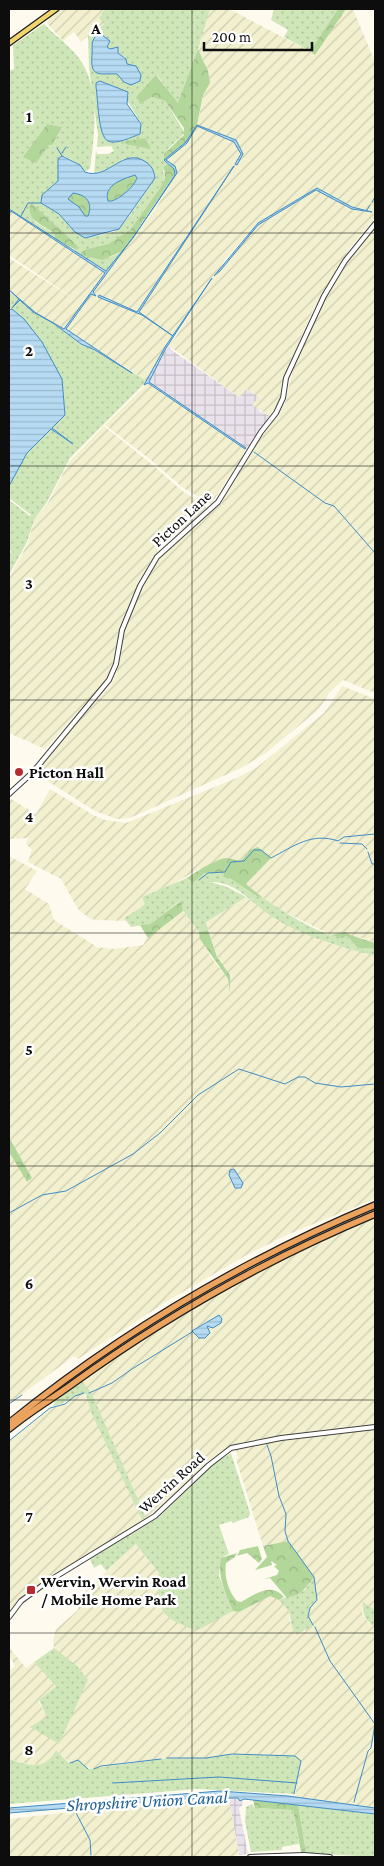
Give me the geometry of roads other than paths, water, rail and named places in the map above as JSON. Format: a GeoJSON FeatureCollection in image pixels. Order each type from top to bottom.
{"type":"FeatureCollection","features":[{"type":"Feature","properties":{"kind":"highway"},"geometry":{"type":"LineString","coordinates":[[9,1422],[53,1387],[160,1315],[268,1254],[375,1205]]}},
{"type":"Feature","properties":{"kind":"highway"},"geometry":{"type":"LineString","coordinates":[[9,1429],[134,1340],[189,1307],[267,1264],[375,1214]]}},
{"type":"Feature","properties":{"kind":"main road"},"geometry":{"type":"LineString","coordinates":[[9,43],[56,9]]}},
{"type":"Feature","properties":{"kind":"street","name":"Picton Lane"},"geometry":{"type":"LineString","coordinates":[[9,794],[33,772],[109,680],[116,664],[122,630],[144,579],[157,557],[167,546],[218,502],[261,432],[276,413],[283,398],[286,378],[324,296],[345,261],[375,224]]}},
{"type":"Feature","properties":{"kind":"street","name":"Wervin Road"},"geometry":{"type":"LineString","coordinates":[[9,1617],[22,1601],[47,1582],[155,1516],[208,1466],[231,1448],[280,1438],[375,1427]]}},
{"type":"Feature","properties":{"kind":"street"},"geometry":{"type":"LineString","coordinates":[[250,1857],[304,1855],[330,1857]]}},
{"type":"Feature","properties":{"kind":"water"},"geometry":{"type":"Polygon","coordinates":[[[102,35],[110,41],[107,47],[110,49],[118,47],[118,53],[126,59],[127,64],[136,66],[141,75],[140,81],[131,85],[124,82],[117,74],[101,74],[95,71],[92,63],[92,43],[96,36],[102,35]]]}},
{"type":"Feature","properties":{"kind":"water"},"geometry":{"type":"Polygon","coordinates":[[[100,81],[128,92],[127,104],[141,124],[140,134],[115,142],[108,141],[105,138],[100,125],[96,87],[96,83],[100,81]]]}},
{"type":"Feature","properties":{"kind":"water"},"geometry":{"type":"Polygon","coordinates":[[[197,125],[236,140],[243,154],[237,165],[235,164],[241,154],[234,142],[197,126],[187,143],[166,160],[175,166],[177,173],[144,222],[175,175],[174,169],[164,160],[186,142],[197,125]]]}},
{"type":"Feature","properties":{"kind":"water"},"geometry":{"type":"Polygon","coordinates":[[[62,156],[80,165],[85,172],[93,173],[101,172],[130,158],[138,158],[150,165],[155,178],[119,229],[85,238],[75,232],[59,214],[41,203],[42,195],[58,181],[58,159],[62,156]],[[135,175],[115,183],[108,191],[108,201],[120,197],[129,189],[136,181],[135,175]],[[73,193],[68,199],[79,207],[85,216],[88,216],[90,207],[88,200],[73,193]]]}},
{"type":"Feature","properties":{"kind":"water"},"geometry":{"type":"Polygon","coordinates":[[[234,166],[139,312],[173,336],[142,315],[98,297],[99,295],[137,312],[234,166]]]}},
{"type":"Feature","properties":{"kind":"water"},"geometry":{"type":"Polygon","coordinates":[[[317,188],[352,207],[372,212],[352,209],[316,190],[258,225],[214,276],[258,223],[317,188]]]}},
{"type":"Feature","properties":{"kind":"water"},"geometry":{"type":"Polygon","coordinates":[[[9,209],[106,271],[128,244],[93,292],[96,296],[91,294],[66,329],[132,373],[95,350],[81,344],[53,323],[33,312],[20,300],[12,308],[19,299],[9,290],[36,313],[64,329],[105,273],[11,211],[9,214],[9,209]]]}},
{"type":"Feature","properties":{"kind":"water"},"geometry":{"type":"Polygon","coordinates":[[[212,278],[166,348],[149,382],[245,449],[148,383],[144,385],[165,347],[212,278]]]}},
{"type":"Feature","properties":{"kind":"water"},"geometry":{"type":"Polygon","coordinates":[[[12,309],[24,319],[42,342],[62,379],[65,415],[52,428],[73,444],[51,429],[27,453],[9,486],[9,310],[12,309]]]}},
{"type":"Feature","properties":{"kind":"water"},"geometry":{"type":"Polygon","coordinates":[[[234,1169],[243,1183],[241,1188],[235,1188],[229,1175],[230,1170],[234,1169]]]}},
{"type":"Feature","properties":{"kind":"water"},"geometry":{"type":"Polygon","coordinates":[[[219,1315],[222,1319],[221,1323],[213,1328],[207,1326],[210,1333],[205,1338],[199,1338],[192,1331],[219,1315]]]}},
{"type":"Feature","properties":{"kind":"water","name":"Shropshire Union Canal"},"geometry":{"type":"Polygon","coordinates":[[[220,1791],[288,1796],[375,1808],[375,1814],[244,1799],[240,1801],[238,1798],[180,1799],[9,1813],[9,1808],[220,1791]]]}},
{"type":"Feature","properties":{"kind":"waterway"},"geometry":{"type":"LineString","coordinates":[[62,153],[66,147]]}},
{"type":"Feature","properties":{"kind":"waterway"},"geometry":{"type":"LineString","coordinates":[[57,148],[62,156]]}},
{"type":"Feature","properties":{"kind":"waterway"},"geometry":{"type":"LineString","coordinates":[[372,202],[375,197]]}},
{"type":"Feature","properties":{"kind":"waterway"},"geometry":{"type":"LineString","coordinates":[[21,216],[28,203],[41,203]]}},
{"type":"Feature","properties":{"kind":"waterway"},"geometry":{"type":"LineString","coordinates":[[367,210],[370,205]]}},
{"type":"Feature","properties":{"kind":"waterway"},"geometry":{"type":"LineString","coordinates":[[254,452],[325,503],[334,506],[375,553]]}},
{"type":"Feature","properties":{"kind":"waterway"},"geometry":{"type":"LineString","coordinates":[[199,880],[208,873],[225,872],[231,862],[244,861],[254,850],[261,850],[271,858],[311,839],[320,838],[338,841],[344,837],[375,834]]}},
{"type":"Feature","properties":{"kind":"waterway"},"geometry":{"type":"LineString","coordinates":[[340,843],[362,844],[367,849]]}},
{"type":"Feature","properties":{"kind":"waterway"},"geometry":{"type":"LineString","coordinates":[[368,852],[372,864],[375,864]]}},
{"type":"Feature","properties":{"kind":"waterway"},"geometry":{"type":"LineString","coordinates":[[9,1213],[42,1195],[66,1191],[133,1154],[160,1133],[198,1095],[239,1069],[285,1084],[298,1077],[305,1077],[315,1083],[341,1087],[375,1084]]}},
{"type":"Feature","properties":{"kind":"waterway"},"geometry":{"type":"LineString","coordinates":[[89,1393],[112,1383],[192,1332]]}},
{"type":"Feature","properties":{"kind":"waterway"},"geometry":{"type":"LineString","coordinates":[[9,1441],[50,1408],[65,1404],[75,1396],[84,1393]]}},
{"type":"Feature","properties":{"kind":"waterway"},"geometry":{"type":"LineString","coordinates":[[9,1404],[22,1395]]}},
{"type":"Feature","properties":{"kind":"waterway"},"geometry":{"type":"LineString","coordinates":[[267,1445],[279,1496],[286,1514],[285,1531],[288,1541],[314,1577],[317,1600],[310,1608],[308,1616],[313,1625]]}},
{"type":"Feature","properties":{"kind":"waterway"},"geometry":{"type":"LineString","coordinates":[[315,1627],[330,1661],[375,1724],[371,1748],[368,1751],[354,1802]]}},
{"type":"Feature","properties":{"kind":"waterway"},"geometry":{"type":"LineString","coordinates":[[167,1758],[206,1758],[232,1754],[295,1756],[301,1761],[294,1794]]}},
{"type":"Feature","properties":{"kind":"waterway"},"geometry":{"type":"LineString","coordinates":[[94,1769],[101,1766],[161,1759]]}},
{"type":"Feature","properties":{"kind":"waterway"},"geometry":{"type":"LineString","coordinates":[[70,1763],[78,1760],[88,1769]]}},
{"type":"Feature","properties":{"kind":"waterway","name":"Shropshire Union Canal"},"geometry":{"type":"LineString","coordinates":[[113,1783],[219,1777],[297,1783]]}},
{"type":"Feature","properties":{"kind":"waterway","name":"Shropshire Union Canal"},"geometry":{"type":"LineString","coordinates":[[73,1807],[90,1840],[91,1855]]}},
{"type":"Feature","properties":{"kind":"place","name":"Picton Hall"},"geometry":{"type":"Point","coordinates":[19,772]}},
{"type":"Feature","properties":{"kind":"place","name":"Wervin, Wervin Road / Mobile Home Park"},"geometry":{"type":"Point","coordinates":[31,1590]}}]}
